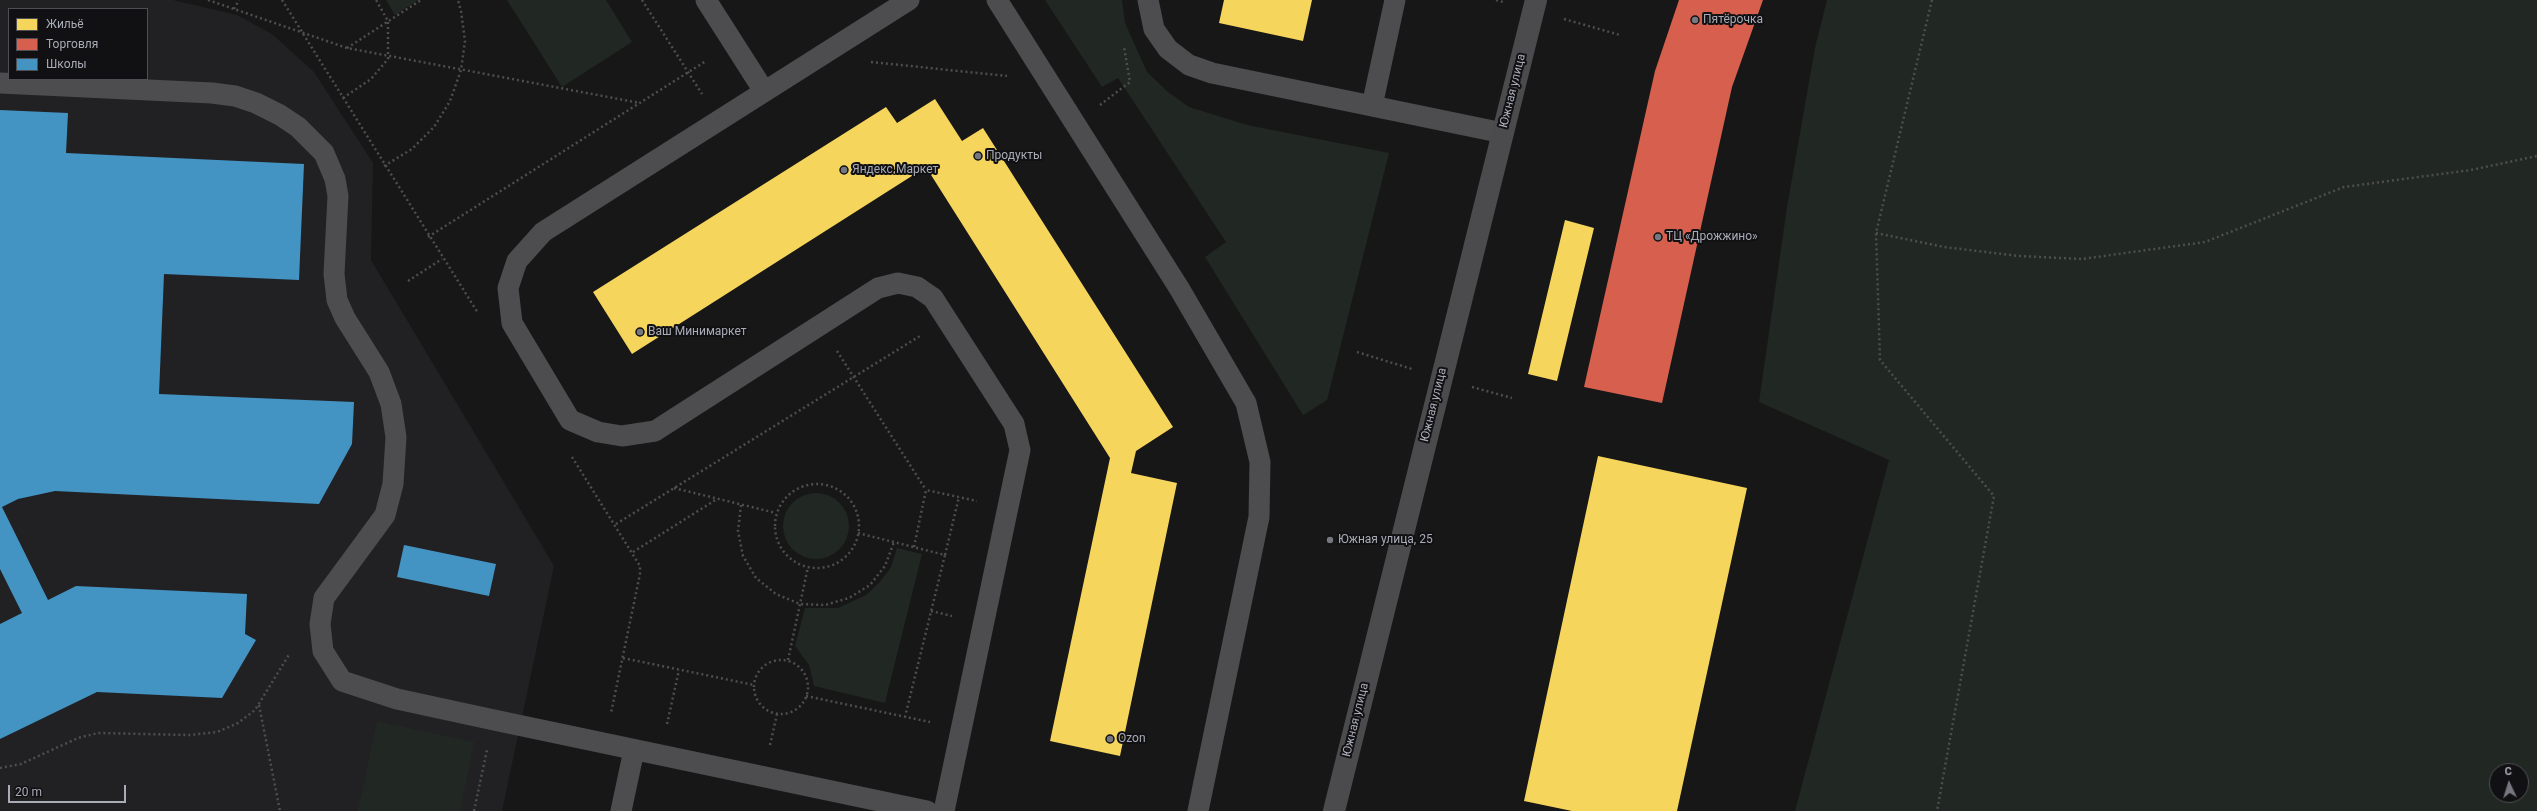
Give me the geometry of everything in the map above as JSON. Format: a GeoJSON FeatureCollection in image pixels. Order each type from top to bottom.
{"type":"FeatureCollection","features":[{"type":"Feature","properties":{"kind":"street","name":"Южная улица"},"geometry":{"type":"LineString","coordinates":[[1334,811],[1536,0]]}},
{"type":"Feature","properties":{"kind":"lane"},"geometry":{"type":"LineString","coordinates":[[706,0],[764,92]]}},
{"type":"Feature","properties":{"kind":"lane"},"geometry":{"type":"LineString","coordinates":[[909,0],[542,232],[517,261],[508,288],[512,323],[570,420],[598,432],[622,436],[655,431],[878,288],[898,283],[917,287],[933,298],[1014,424],[1018,434],[1020,450],[944,811]]}},
{"type":"Feature","properties":{"kind":"lane"},"geometry":{"type":"LineString","coordinates":[[997,0],[1221,356],[1246,403],[1260,462],[1260,517],[1198,811]]}},
{"type":"Feature","properties":{"kind":"lane"},"geometry":{"type":"LineString","coordinates":[[1148,0],[1154,29],[1168,49],[1189,65],[1212,73],[1503,133]]}},
{"type":"Feature","properties":{"kind":"lane"},"geometry":{"type":"LineString","coordinates":[[1372,106],[1395,0]]}},
{"type":"Feature","properties":{"kind":"lane"},"geometry":{"type":"LineString","coordinates":[[0,83],[212,92],[235,96],[256,103],[280,115],[298,127],[324,153],[334,179],[338,196],[334,274],[337,300],[344,318],[379,372],[391,404],[396,437],[393,484],[385,515],[324,598],[320,624],[323,651],[342,681],[397,698],[494,720],[927,811]]}},
{"type":"Feature","properties":{"kind":"lane"},"geometry":{"type":"LineString","coordinates":[[621,811],[634,750]]}},
{"type":"Feature","properties":{"kind":"path"},"geometry":{"type":"LineString","coordinates":[[208,0],[347,48],[640,103]]}},
{"type":"Feature","properties":{"kind":"path"},"geometry":{"type":"LineString","coordinates":[[234,9],[239,0]]}},
{"type":"Feature","properties":{"kind":"path"},"geometry":{"type":"LineString","coordinates":[[282,0],[300,32],[343,98],[428,237],[734,43]]}},
{"type":"Feature","properties":{"kind":"path"},"geometry":{"type":"LineString","coordinates":[[343,98],[371,79],[388,59],[388,21],[376,0]]}},
{"type":"Feature","properties":{"kind":"path"},"geometry":{"type":"LineString","coordinates":[[347,48],[421,0]]}},
{"type":"Feature","properties":{"kind":"path"},"geometry":{"type":"LineString","coordinates":[[384,166],[412,149],[434,127],[450,101],[461,70],[464,41],[461,11],[458,0]]}},
{"type":"Feature","properties":{"kind":"path"},"geometry":{"type":"LineString","coordinates":[[642,0],[719,120]]}},
{"type":"Feature","properties":{"kind":"path"},"geometry":{"type":"LineString","coordinates":[[1932,0],[1876,233],[1880,360],[1994,496],[1937,811]]}},
{"type":"Feature","properties":{"kind":"path"},"geometry":{"type":"LineString","coordinates":[[1076,124],[1130,82],[1124,47]]}},
{"type":"Feature","properties":{"kind":"path"},"geometry":{"type":"LineString","coordinates":[[819,57],[1048,80]]}},
{"type":"Feature","properties":{"kind":"path"},"geometry":{"type":"LineString","coordinates":[[1876,233],[2018,256],[2082,259],[2205,242],[2344,187],[2470,170],[2537,156]]}},
{"type":"Feature","properties":{"kind":"path"},"geometry":{"type":"LineString","coordinates":[[408,281],[442,259]]}},
{"type":"Feature","properties":{"kind":"path"},"geometry":{"type":"LineString","coordinates":[[616,524],[947,319]]}},
{"type":"Feature","properties":{"kind":"path"},"geometry":{"type":"LineString","coordinates":[[820,325],[926,490],[914,547]]}},
{"type":"Feature","properties":{"kind":"path"},"geometry":{"type":"LineString","coordinates":[[811,484],[827,485],[841,491],[852,503],[858,518],[858,533],[854,546],[845,557],[834,564],[822,568],[808,567],[795,562],[784,553],[777,541],[775,527],[776,513],[784,499],[796,489],[811,484]]}},
{"type":"Feature","properties":{"kind":"path"},"geometry":{"type":"LineString","coordinates":[[674,488],[776,513]]}},
{"type":"Feature","properties":{"kind":"path"},"geometry":{"type":"LineString","coordinates":[[926,490],[1008,507]]}},
{"type":"Feature","properties":{"kind":"path"},"geometry":{"type":"LineString","coordinates":[[905,717],[959,497]]}},
{"type":"Feature","properties":{"kind":"path"},"geometry":{"type":"LineString","coordinates":[[633,552],[718,499]]}},
{"type":"Feature","properties":{"kind":"path"},"geometry":{"type":"LineString","coordinates":[[741,505],[738,530],[743,556],[756,578],[776,594],[800,604],[825,605],[849,598],[870,585],[885,566],[894,542]]}},
{"type":"Feature","properties":{"kind":"path"},"geometry":{"type":"LineString","coordinates":[[858,533],[945,555]]}},
{"type":"Feature","properties":{"kind":"path"},"geometry":{"type":"LineString","coordinates":[[604,743],[623,658],[640,574],[640,566]]}},
{"type":"Feature","properties":{"kind":"path"},"geometry":{"type":"LineString","coordinates":[[788,661],[808,567]]}},
{"type":"Feature","properties":{"kind":"path"},"geometry":{"type":"LineString","coordinates":[[0,768],[21,764],[78,738],[98,733],[190,735],[217,732],[238,724],[259,704],[292,651]]}},
{"type":"Feature","properties":{"kind":"path"},"geometry":{"type":"LineString","coordinates":[[623,658],[754,686]]}},
{"type":"Feature","properties":{"kind":"path"},"geometry":{"type":"LineString","coordinates":[[772,661],[788,661],[802,671],[806,679],[806,696],[797,708],[791,712],[777,714],[762,707],[757,701],[754,686],[759,671],[765,665],[772,661]]}},
{"type":"Feature","properties":{"kind":"path"},"geometry":{"type":"LineString","coordinates":[[661,755],[679,670]]}},
{"type":"Feature","properties":{"kind":"path"},"geometry":{"type":"LineString","coordinates":[[806,696],[962,729]]}},
{"type":"Feature","properties":{"kind":"path"},"geometry":{"type":"LineString","coordinates":[[259,704],[280,811]]}},
{"type":"Feature","properties":{"kind":"path"},"geometry":{"type":"LineString","coordinates":[[474,811],[494,720]]}},
{"type":"Feature","properties":{"kind":"shaded area"},"geometry":{"type":"Polygon","coordinates":[[[0,0],[173,0],[237,15],[272,34],[314,72],[373,163],[371,260],[554,566],[502,811],[0,811],[0,0]]]}},
{"type":"Feature","properties":{"kind":"shaded area"},"geometry":{"type":"Polygon","coordinates":[[[386,0],[418,0],[395,15],[386,0]]]}},
{"type":"Feature","properties":{"kind":"shaded area"},"geometry":{"type":"Polygon","coordinates":[[[507,0],[606,0],[632,42],[562,87],[507,0]]]}},
{"type":"Feature","properties":{"kind":"shaded area"},"geometry":{"type":"Polygon","coordinates":[[[1045,0],[1122,0],[1125,23],[1147,72],[1168,92],[1189,107],[1247,125],[1389,153],[1327,400],[1303,415],[1205,257],[1226,242],[1118,78],[1102,87],[1045,0]]]}},
{"type":"Feature","properties":{"kind":"shaded area"},"geometry":{"type":"Polygon","coordinates":[[[1827,0],[2537,0],[2537,811],[1795,811],[1889,460],[1759,402],[1787,207],[1815,48],[1827,0]]]}},
{"type":"Feature","properties":{"kind":"shaded area"},"geometry":{"type":"Polygon","coordinates":[[[816,493],[829,496],[839,503],[846,513],[849,526],[846,539],[839,549],[829,556],[816,559],[803,556],[793,549],[786,539],[783,526],[786,513],[793,503],[803,496],[816,493]]]}},
{"type":"Feature","properties":{"kind":"shaded area"},"geometry":{"type":"Polygon","coordinates":[[[897,548],[922,554],[885,703],[814,686],[809,665],[795,646],[805,608],[838,608],[866,595],[880,582],[891,567],[897,548]]]}},
{"type":"Feature","properties":{"kind":"shaded area"},"geometry":{"type":"Polygon","coordinates":[[[377,721],[474,742],[460,811],[358,811],[377,721]]]}},
{"type":"Feature","properties":{"kind":"building: Жильё"},"geometry":{"type":"Polygon","coordinates":[[[1224,0],[1312,0],[1303,41],[1219,23],[1224,0]]]}},
{"type":"Feature","properties":{"kind":"building: Жильё"},"geometry":{"type":"Polygon","coordinates":[[[935,99],[962,141],[983,128],[1173,427],[1136,451],[1131,473],[1177,483],[1120,756],[1050,741],[1110,458],[926,167],[632,354],[593,292],[886,107],[897,123],[935,99]]]}},
{"type":"Feature","properties":{"kind":"building: Жильё"},"geometry":{"type":"Polygon","coordinates":[[[1565,220],[1594,228],[1557,381],[1528,374],[1565,220]]]}},
{"type":"Feature","properties":{"kind":"building: Жильё"},"geometry":{"type":"Polygon","coordinates":[[[1598,456],[1747,488],[1677,811],[1572,811],[1524,801],[1598,456]]]}},
{"type":"Feature","properties":{"kind":"building: Торговля","name":"ТЦ «Дрожжино»"},"geometry":{"type":"Polygon","coordinates":[[[1679,0],[1763,0],[1732,87],[1662,403],[1584,387],[1655,71],[1679,0]]]}},
{"type":"Feature","properties":{"kind":"building: Школы"},"geometry":{"type":"Polygon","coordinates":[[[0,110],[68,113],[66,153],[304,164],[299,280],[164,274],[159,394],[354,402],[352,444],[319,504],[55,491],[18,499],[2,507],[48,600],[76,586],[247,594],[245,634],[256,640],[222,698],[97,692],[0,739],[0,624],[22,613],[0,569],[0,110]]]}},
{"type":"Feature","properties":{"kind":"building: Школы"},"geometry":{"type":"Polygon","coordinates":[[[404,545],[496,564],[489,596],[397,577],[404,545]]]}},
{"type":"Feature","properties":{"kind":"place","name":"Пятёрочка"},"geometry":{"type":"Point","coordinates":[1695,20]}},
{"type":"Feature","properties":{"kind":"place","name":"Продукты"},"geometry":{"type":"Point","coordinates":[978,156]}},
{"type":"Feature","properties":{"kind":"place","name":"Яндекс.Маркет"},"geometry":{"type":"Point","coordinates":[844,170]}},
{"type":"Feature","properties":{"kind":"place","name":"ТЦ «Дрожжино»"},"geometry":{"type":"Point","coordinates":[1658,237]}},
{"type":"Feature","properties":{"kind":"place","name":"Ваш Минимаркет"},"geometry":{"type":"Point","coordinates":[640,332]}},
{"type":"Feature","properties":{"kind":"place","name":"Южная улица, 25"},"geometry":{"type":"Point","coordinates":[1330,540]}},
{"type":"Feature","properties":{"kind":"place","name":"Ozon"},"geometry":{"type":"Point","coordinates":[1110,739]}}]}
